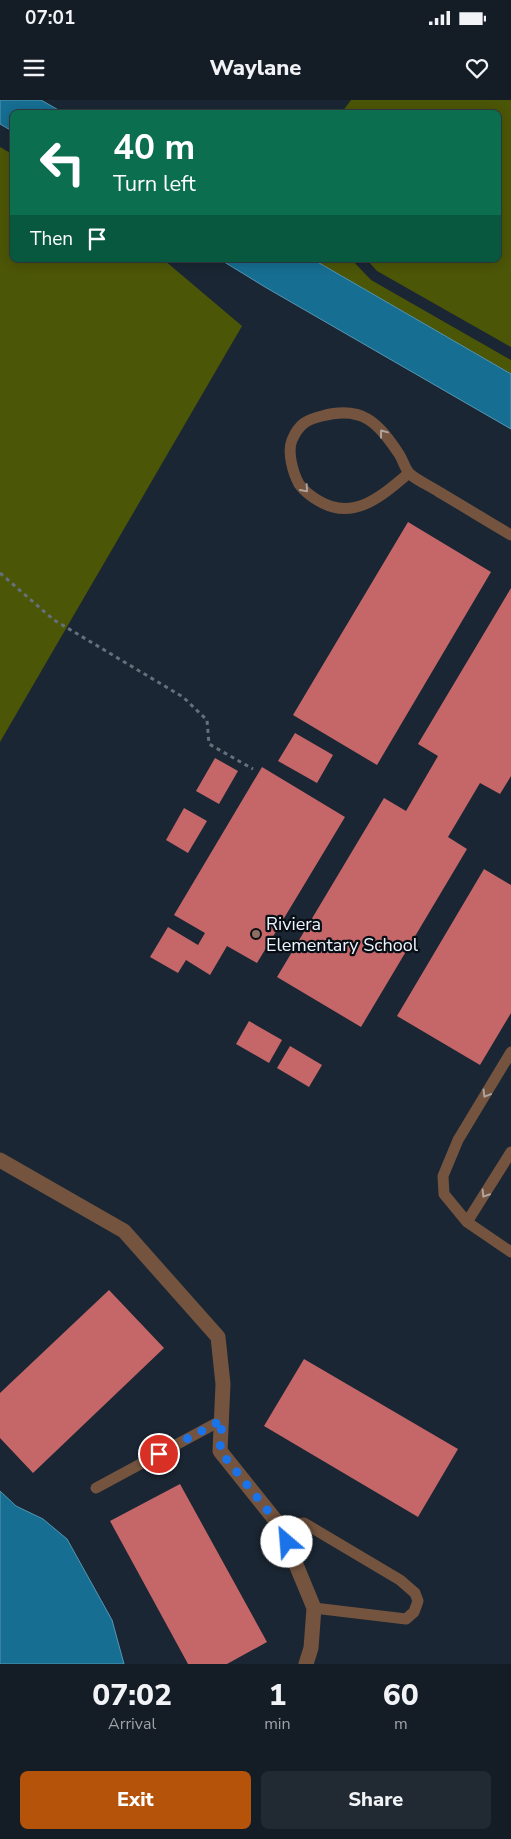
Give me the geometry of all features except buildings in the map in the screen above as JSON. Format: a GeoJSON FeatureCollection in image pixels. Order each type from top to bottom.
{"type":"FeatureCollection","features":[{"type":"Feature","properties":{"kind":"street"},"geometry":{"type":"LineString","coordinates":[[0,1160],[124,1231],[218,1337],[223,1384],[220,1451],[280,1526],[314,1608],[311,1648],[306,1664]]}},
{"type":"Feature","properties":{"kind":"lane"},"geometry":{"type":"LineString","coordinates":[[409,474],[385,494],[361,507],[329,507],[312,497],[300,484],[292,464],[290,443],[296,430],[308,419],[334,412],[348,412],[364,416],[377,425],[400,456],[409,474],[511,535]]}},
{"type":"Feature","properties":{"kind":"lane"},"geometry":{"type":"LineString","coordinates":[[511,1052],[458,1140],[443,1176],[444,1194],[467,1222],[511,1252]]}},
{"type":"Feature","properties":{"kind":"lane"},"geometry":{"type":"LineString","coordinates":[[467,1222],[511,1152]]}},
{"type":"Feature","properties":{"kind":"lane"},"geometry":{"type":"LineString","coordinates":[[96,1488],[222,1420]]}},
{"type":"Feature","properties":{"kind":"lane"},"geometry":{"type":"LineString","coordinates":[[280,1526],[304,1523],[400,1580],[415,1593],[418,1601],[414,1612],[406,1619],[314,1608]]}},
{"type":"Feature","properties":{"kind":"path"},"geometry":{"type":"LineString","coordinates":[[0,573],[54,620],[182,697],[207,720],[209,744],[253,769]]}},
{"type":"Feature","properties":{"kind":"green space"},"geometry":{"type":"Polygon","coordinates":[[[351,100],[511,100],[511,347],[377,271],[369,262],[501,262],[501,110],[344,110],[351,100]]]}},
{"type":"Feature","properties":{"kind":"green space"},"geometry":{"type":"Polygon","coordinates":[[[0,147],[10,153],[10,262],[166,262],[242,326],[0,742],[0,147]]]}},
{"type":"Feature","properties":{"kind":"green space"},"geometry":{"type":"Polygon","coordinates":[[[317,262],[354,262],[371,280],[511,360],[511,374],[317,262]]]}},
{"type":"Feature","properties":{"kind":"water"},"geometry":{"type":"Polygon","coordinates":[[[0,100],[41,100],[58,110],[10,110],[10,130],[0,124],[0,100]]]}},
{"type":"Feature","properties":{"kind":"water"},"geometry":{"type":"Polygon","coordinates":[[[224,262],[317,262],[511,374],[511,429],[224,262]]]}},
{"type":"Feature","properties":{"kind":"water"},"geometry":{"type":"Polygon","coordinates":[[[0,1491],[16,1506],[43,1519],[67,1539],[112,1620],[124,1664],[0,1664],[0,1491]]]}},
{"type":"Feature","properties":{"kind":"place","name":"Riviera Elementary School"},"geometry":{"type":"Point","coordinates":[256,934]}},
{"type":"Feature","properties":{"kind":"route"},"geometry":{"type":"LineString","coordinates":[[159,1454],[222,1420],[220,1451],[280,1526],[287,1542]]}}]}
